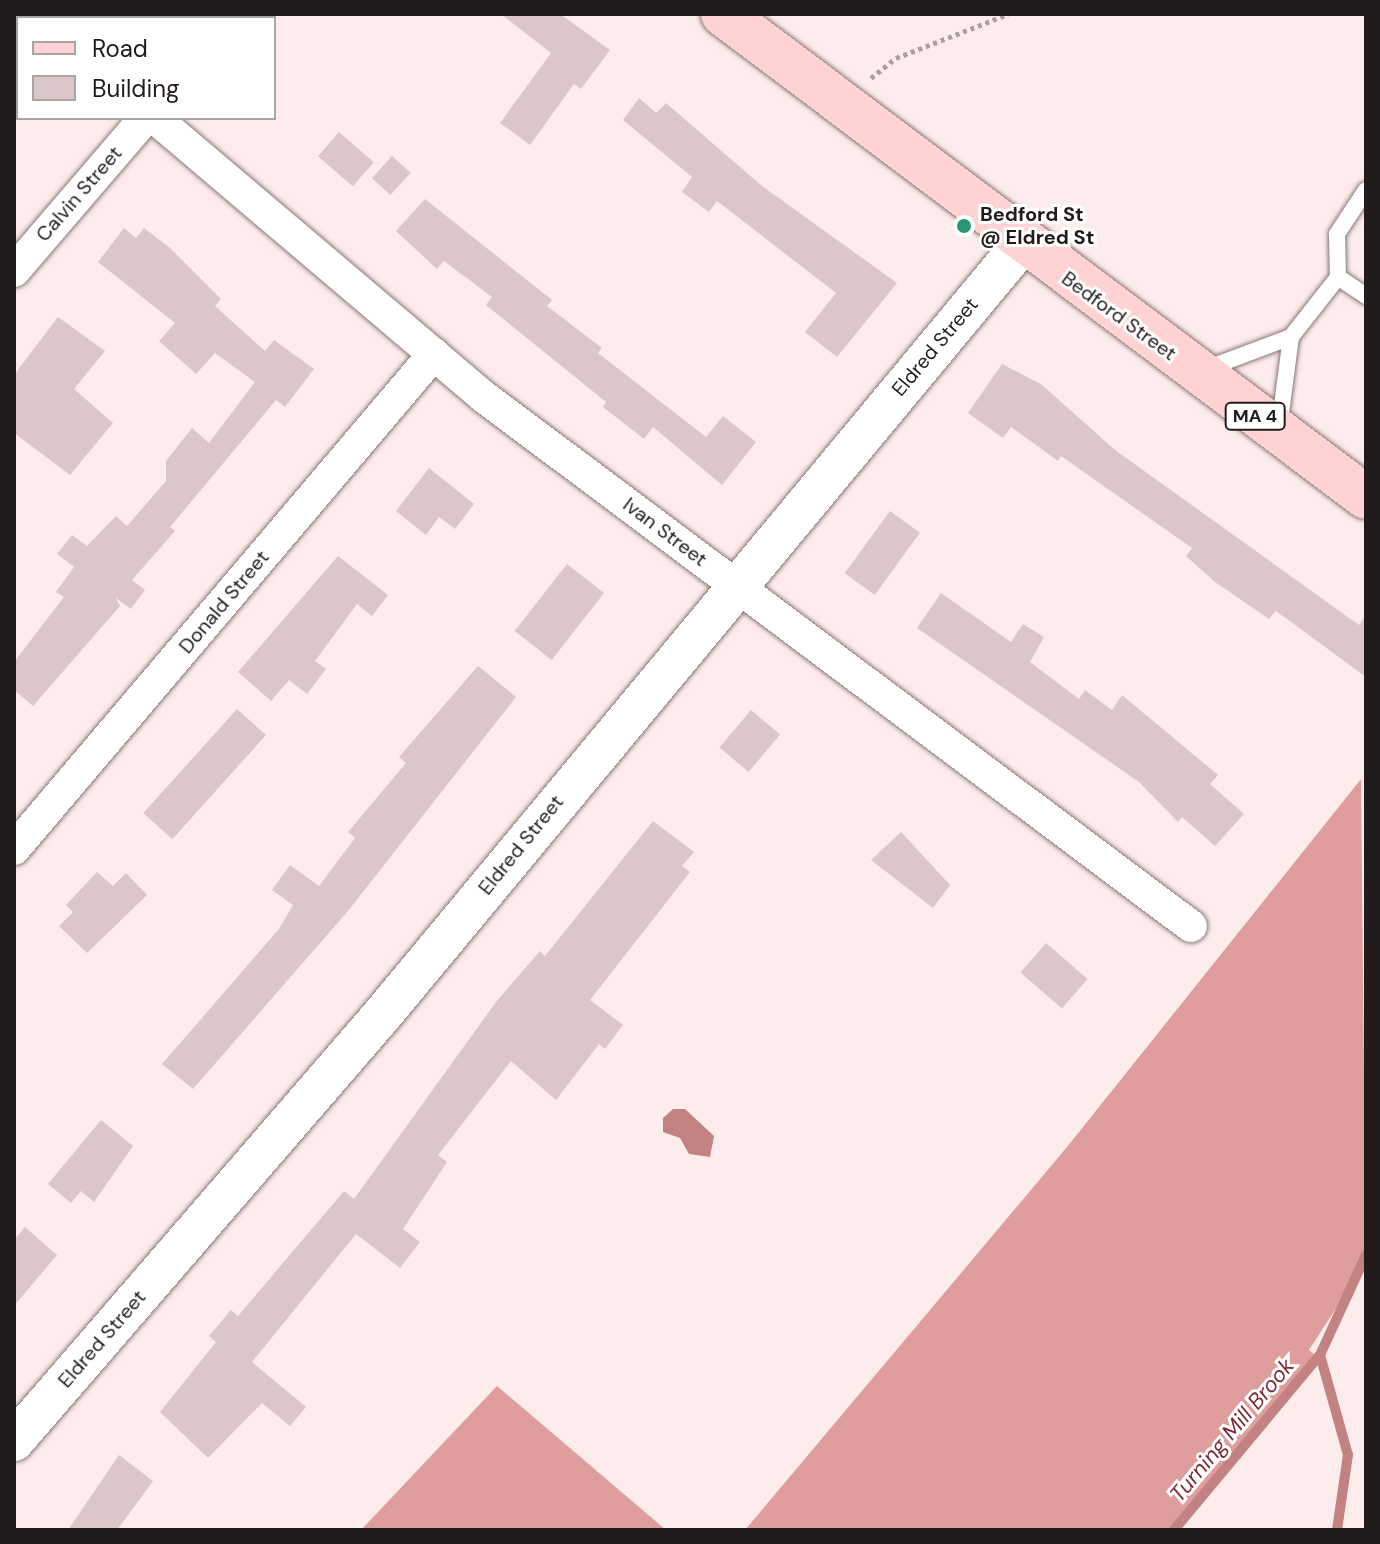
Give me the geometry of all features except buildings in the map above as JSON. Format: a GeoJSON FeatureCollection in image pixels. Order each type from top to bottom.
{"type":"FeatureCollection","features":[{"type":"Feature","properties":{"kind":"main road","name":"Bedford Street"},"geometry":{"type":"LineString","coordinates":[[723,14],[1022,244],[1366,497]]}},
{"type":"Feature","properties":{"kind":"street","name":"Calvin Street"},"geometry":{"type":"LineString","coordinates":[[14,271],[143,120]]}},
{"type":"Feature","properties":{"kind":"street","name":"Ivan Street"},"geometry":{"type":"LineString","coordinates":[[157,120],[434,354],[734,585],[1191,926]]}},
{"type":"Feature","properties":{"kind":"street","name":"Eldred Street"},"geometry":{"type":"LineString","coordinates":[[14,1441],[383,1014],[734,585],[1022,244]]}},
{"type":"Feature","properties":{"kind":"street","name":"Donald Street"},"geometry":{"type":"LineString","coordinates":[[14,849],[434,354]]}},
{"type":"Feature","properties":{"kind":"lane"},"geometry":{"type":"LineString","coordinates":[[1278,434],[1291,337],[1338,277],[1337,234],[1347,214],[1366,190]]}},
{"type":"Feature","properties":{"kind":"lane"},"geometry":{"type":"LineString","coordinates":[[1347,214],[1366,214]]}},
{"type":"Feature","properties":{"kind":"lane"},"geometry":{"type":"LineString","coordinates":[[1338,277],[1366,296]]}},
{"type":"Feature","properties":{"kind":"lane"},"geometry":{"type":"LineString","coordinates":[[1197,373],[1291,337]]}},
{"type":"Feature","properties":{"kind":"path"},"geometry":{"type":"LineString","coordinates":[[843,107],[896,58],[1008,14]]}},
{"type":"Feature","properties":{"kind":"shaded area"},"geometry":{"type":"Polygon","coordinates":[[[1361,779],[1366,1262],[1309,1350],[1319,1358],[1168,1530],[745,1530],[1067,1147],[1361,779]]]}},
{"type":"Feature","properties":{"kind":"shaded area"},"geometry":{"type":"Polygon","coordinates":[[[673,1109],[685,1109],[714,1136],[710,1157],[689,1154],[680,1138],[663,1132],[663,1118],[673,1109]]]}},
{"type":"Feature","properties":{"kind":"shaded area"},"geometry":{"type":"Polygon","coordinates":[[[497,1386],[666,1530],[361,1530],[497,1386]]]}},
{"type":"Feature","properties":{"kind":"waterway"},"geometry":{"type":"LineString","coordinates":[[1337,1530],[1348,1455],[1320,1355],[1366,1255]]}},
{"type":"Feature","properties":{"kind":"waterway","name":"Turning Mill Brook"},"geometry":{"type":"LineString","coordinates":[[1174,1530],[1320,1355]]}},
{"type":"Feature","properties":{"kind":"place","name":"Bedford St @ Eldred St"},"geometry":{"type":"Point","coordinates":[964,226]}}]}
